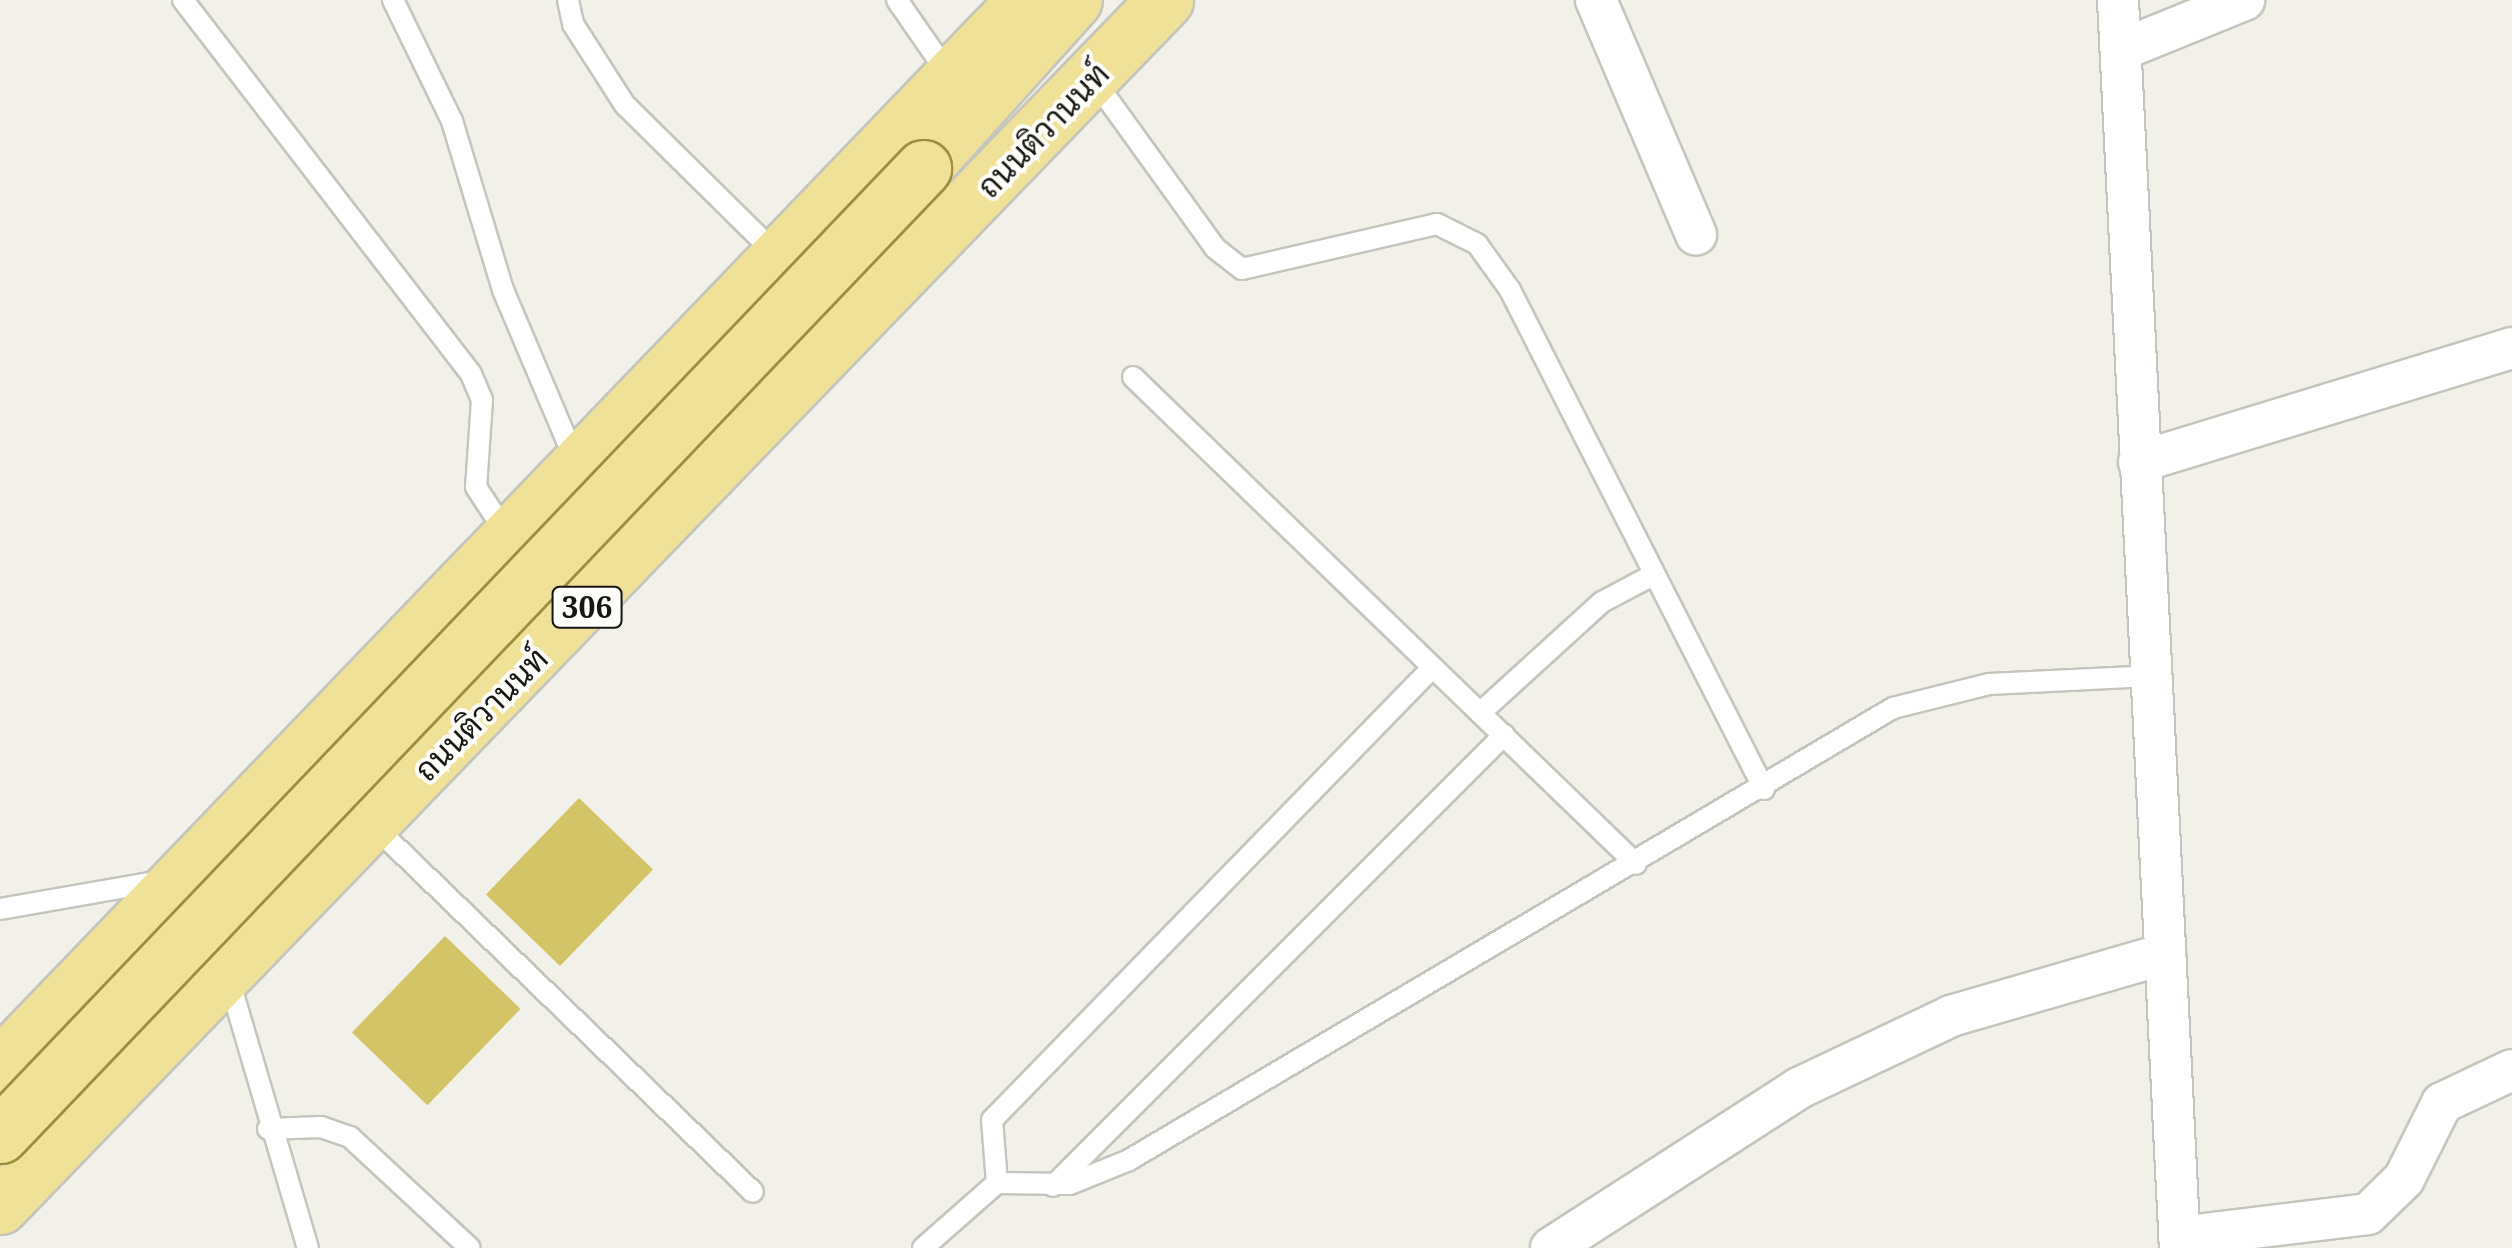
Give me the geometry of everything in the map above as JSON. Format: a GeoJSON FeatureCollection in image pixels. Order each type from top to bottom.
{"type":"FeatureCollection","features":[{"type":"Feature","properties":{"kind":"main road"},"geometry":{"type":"LineString","coordinates":[[0,1066],[1025,0]]}},
{"type":"Feature","properties":{"kind":"main road","name":"306"},"geometry":{"type":"LineString","coordinates":[[0,1136],[923,168],[1074,0]]}},
{"type":"Feature","properties":{"kind":"main road","name":"ถนนติวานนท์"},"geometry":{"type":"LineString","coordinates":[[0,1206],[228,978],[303,894],[1165,0]]}},
{"type":"Feature","properties":{"kind":"main road"},"geometry":{"type":"LineString","coordinates":[[230,828],[228,873],[248,894],[265,902],[303,894]]}},
{"type":"Feature","properties":{"kind":"main road"},"geometry":{"type":"LineString","coordinates":[[0,1023],[78,984]]}},
{"type":"Feature","properties":{"kind":"street"},"geometry":{"type":"LineString","coordinates":[[1596,0],[1696,235]]}},
{"type":"Feature","properties":{"kind":"street"},"geometry":{"type":"LineString","coordinates":[[2118,0],[2180,1242],[2368,1214],[2404,1180],[2442,1102],[2512,1070]]}},
{"type":"Feature","properties":{"kind":"street"},"geometry":{"type":"LineString","coordinates":[[2121,50],[2244,0]]}},
{"type":"Feature","properties":{"kind":"street"},"geometry":{"type":"LineString","coordinates":[[2139,462],[2512,348]]}},
{"type":"Feature","properties":{"kind":"street"},"geometry":{"type":"LineString","coordinates":[[1551,1248],[1799,1088],[1952,1016],[2164,954]]}},
{"type":"Feature","properties":{"kind":"lane"},"geometry":{"type":"LineString","coordinates":[[184,0],[471,374],[482,400],[476,486],[508,536]]}},
{"type":"Feature","properties":{"kind":"lane"},"geometry":{"type":"LineString","coordinates":[[393,0],[452,121],[503,290],[576,464]]}},
{"type":"Feature","properties":{"kind":"lane"},"geometry":{"type":"LineString","coordinates":[[568,0],[573,24],[625,106],[777,256]]}},
{"type":"Feature","properties":{"kind":"lane"},"geometry":{"type":"LineString","coordinates":[[897,0],[950,76]]}},
{"type":"Feature","properties":{"kind":"lane"},"geometry":{"type":"LineString","coordinates":[[1092,78],[1216,248],[1242,270],[1437,224],[1477,244],[1510,290],[1764,789]]}},
{"type":"Feature","properties":{"kind":"lane"},"geometry":{"type":"LineString","coordinates":[[1133,377],[1636,864]]}},
{"type":"Feature","properties":{"kind":"lane"},"geometry":{"type":"LineString","coordinates":[[1480,712],[1602,602],[1653,576]]}},
{"type":"Feature","properties":{"kind":"lane"},"geometry":{"type":"LineString","coordinates":[[997,1183],[992,1120],[1433,667]]}},
{"type":"Feature","properties":{"kind":"lane"},"geometry":{"type":"LineString","coordinates":[[922,1248],[997,1183],[1052,1186],[1129,1160],[1764,789],[1893,708],[1989,684],[2150,676]]}},
{"type":"Feature","properties":{"kind":"lane"},"geometry":{"type":"LineString","coordinates":[[1052,1186],[1504,735]]}},
{"type":"Feature","properties":{"kind":"lane"},"geometry":{"type":"LineString","coordinates":[[372,824],[752,1192]]}},
{"type":"Feature","properties":{"kind":"lane"},"geometry":{"type":"LineString","coordinates":[[0,908],[179,878]]}},
{"type":"Feature","properties":{"kind":"lane"},"geometry":{"type":"LineString","coordinates":[[228,978],[268,1129],[308,1246]]}},
{"type":"Feature","properties":{"kind":"lane"},"geometry":{"type":"LineString","coordinates":[[268,1129],[321,1127],[350,1137],[470,1248]]}},
{"type":"Feature","properties":{"kind":"building"},"geometry":{"type":"Polygon","coordinates":[[[579,798],[653,870],[560,966],[486,894],[579,798]]]}},
{"type":"Feature","properties":{"kind":"building"},"geometry":{"type":"Polygon","coordinates":[[[445,936],[521,1009],[427,1105],[352,1032],[445,936]]]}}]}
